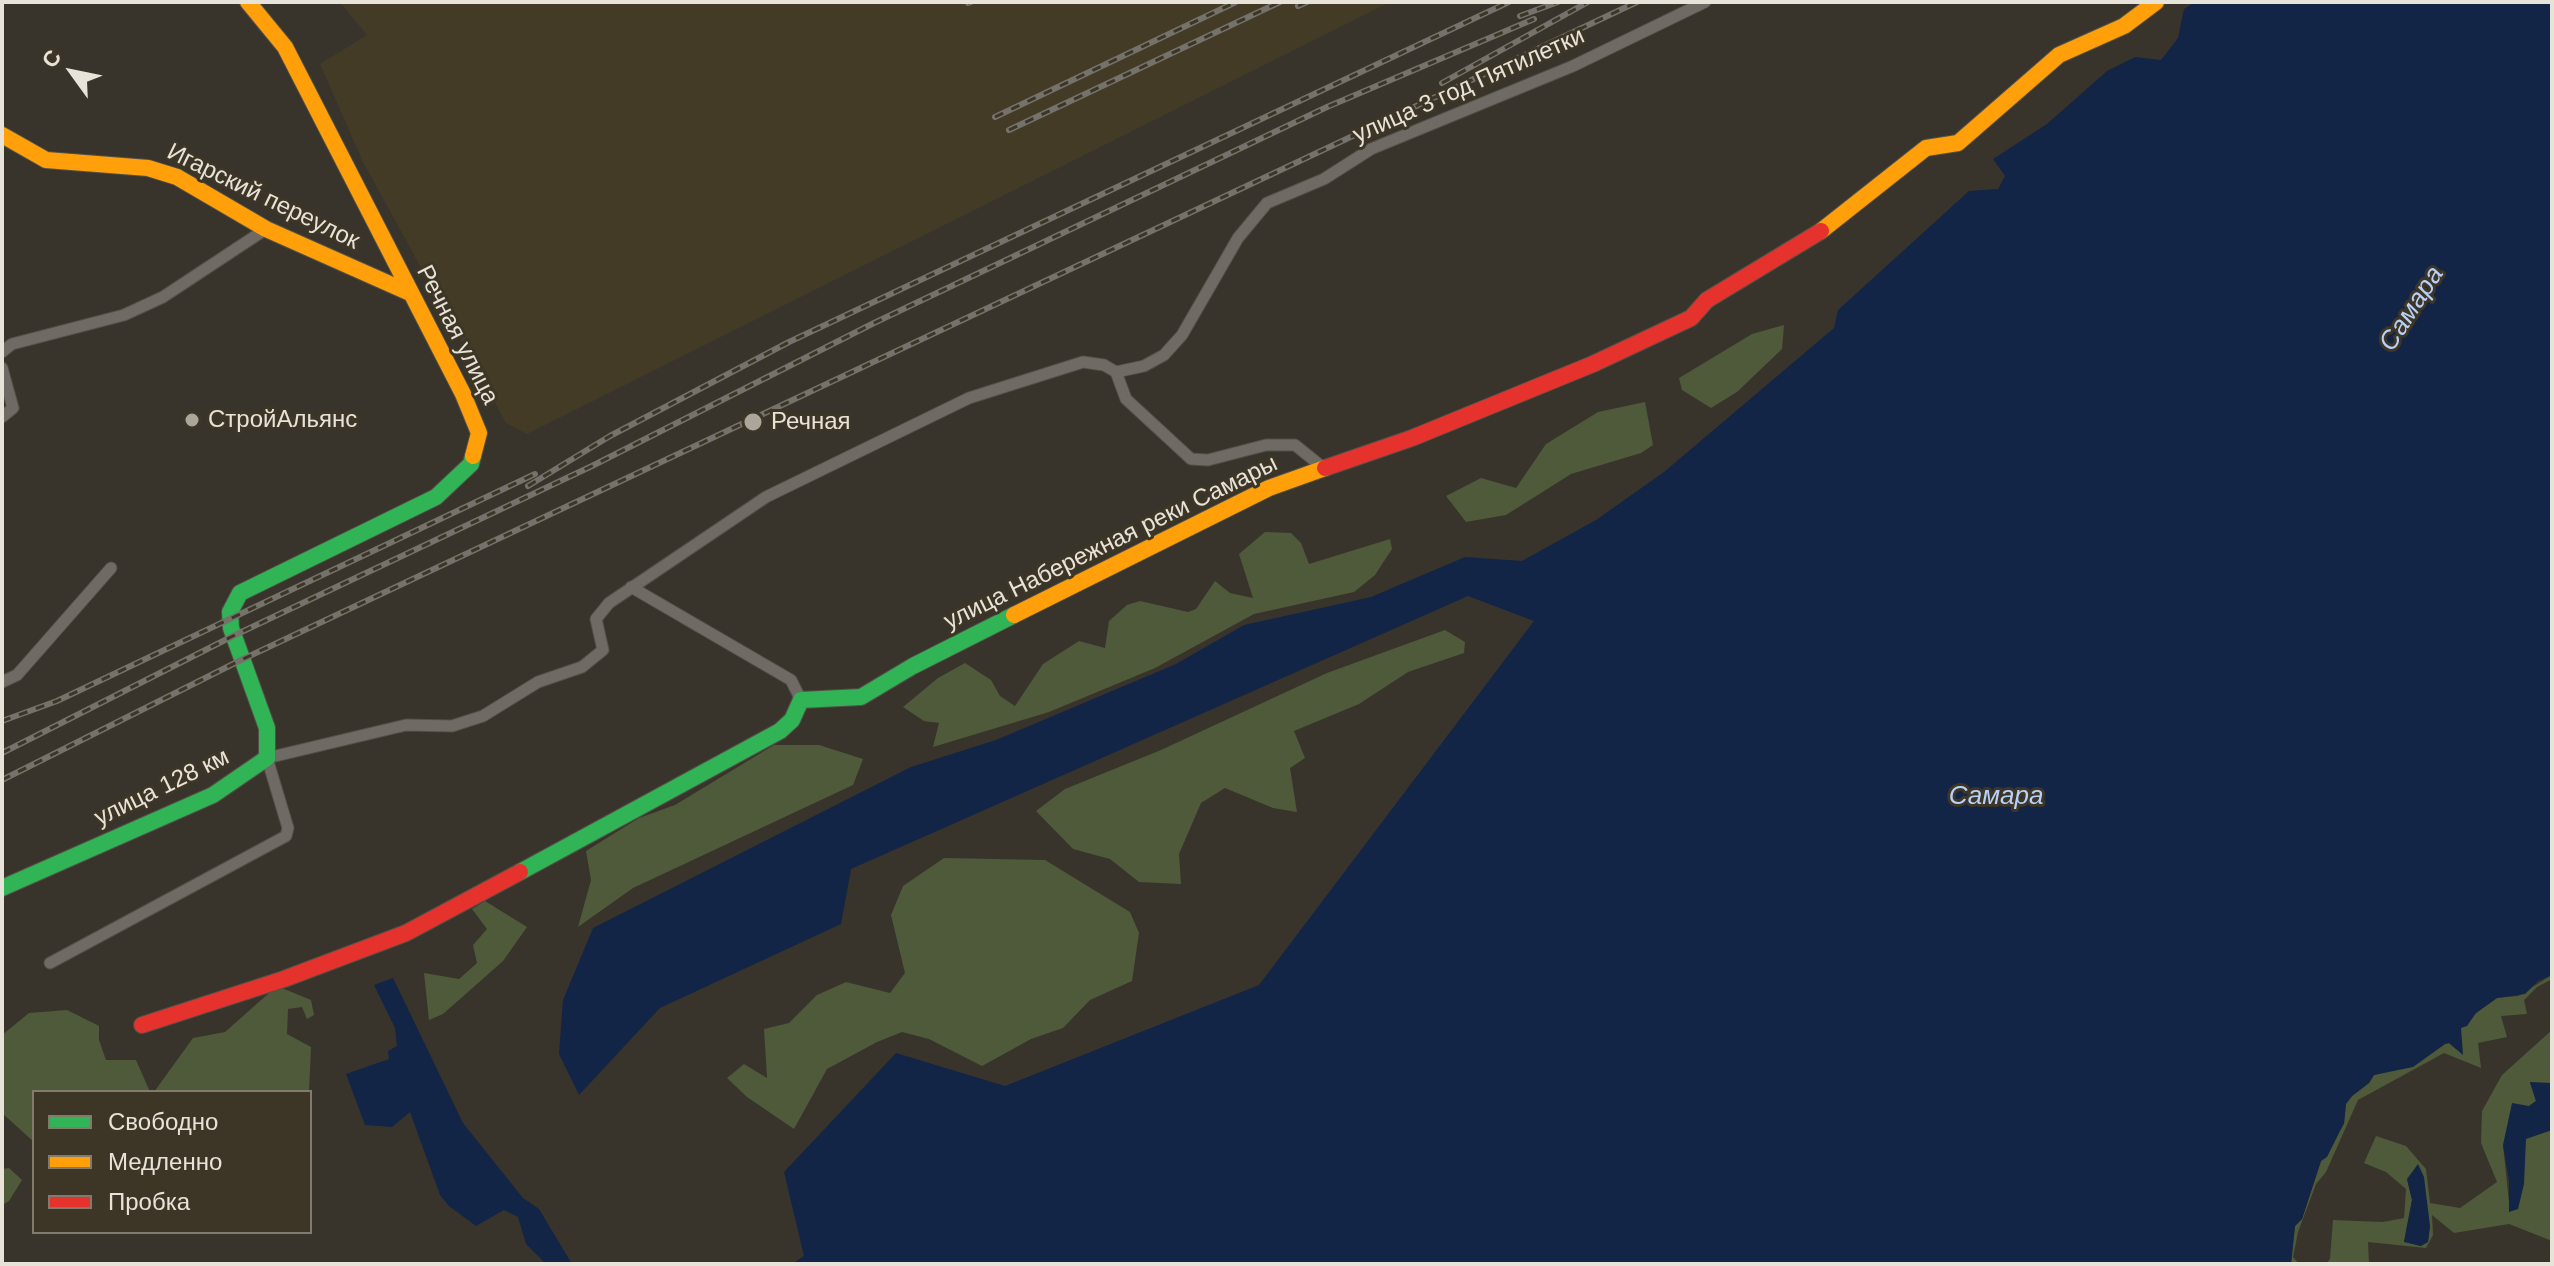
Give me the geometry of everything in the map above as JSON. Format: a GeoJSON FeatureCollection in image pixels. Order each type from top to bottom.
{"type":"FeatureCollection","features":[{"type":"Feature","properties":{"kind":"street","name":"Речная улица"},"geometry":{"type":"LineString","coordinates":[[233,636],[230,612],[240,593],[436,497],[471,464],[479,433],[463,394],[285,47],[248,2]]}},
{"type":"Feature","properties":{"kind":"street","name":"улица 3 год Пятилетки"},"geometry":{"type":"LineString","coordinates":[[267,758],[406,725],[452,726],[483,716],[538,682],[582,667],[603,650],[596,619],[631,587],[766,497],[969,398],[1083,362],[1104,365],[1116,372],[1144,366],[1164,355],[1182,335],[1238,238],[1267,203],[1324,179],[1371,149],[1573,66],[1705,2]]}},
{"type":"Feature","properties":{"kind":"street","name":"улица Набережная реки Самары"},"geometry":{"type":"LineString","coordinates":[[801,700],[861,697],[913,666],[1269,488],[1326,470],[1593,364],[1691,318],[1707,300],[1815,236],[1926,148],[1958,143],[2059,55],[2124,26],[2156,2]]}},
{"type":"Feature","properties":{"kind":"street","name":"Игарский переулок"},"geometry":{"type":"LineString","coordinates":[[2,135],[46,160],[148,168],[177,177],[266,229],[410,293]]}},
{"type":"Feature","properties":{"kind":"street"},"geometry":{"type":"LineString","coordinates":[[2,352],[12,344],[124,315],[163,297],[266,229]]}},
{"type":"Feature","properties":{"kind":"street"},"geometry":{"type":"LineString","coordinates":[[2,368],[13,408],[2,417]]}},
{"type":"Feature","properties":{"kind":"street"},"geometry":{"type":"LineString","coordinates":[[1116,372],[1126,399],[1191,459],[1208,460],[1266,445],[1295,445],[1326,470]]}},
{"type":"Feature","properties":{"kind":"street"},"geometry":{"type":"LineString","coordinates":[[2,682],[17,675],[111,568]]}},
{"type":"Feature","properties":{"kind":"street"},"geometry":{"type":"LineString","coordinates":[[142,1025],[284,979],[406,933],[780,731],[792,720],[801,700],[791,680],[631,587]]}},
{"type":"Feature","properties":{"kind":"street","name":"улица 128 км"},"geometry":{"type":"LineString","coordinates":[[2,888],[213,795],[267,758],[267,728],[233,636]]}},
{"type":"Feature","properties":{"kind":"street"},"geometry":{"type":"LineString","coordinates":[[50,963],[286,836],[288,828],[267,758]]}},
{"type":"Feature","properties":{"kind":"shaded area"},"geometry":{"type":"Polygon","coordinates":[[[340,2],[1390,2],[527,434],[506,423],[363,162],[320,64],[367,35],[340,2]]]}},
{"type":"Feature","properties":{"kind":"green space"},"geometry":{"type":"Polygon","coordinates":[[[1784,325],[1782,349],[1737,392],[1711,408],[1682,390],[1679,378],[1752,334],[1784,325]]]}},
{"type":"Feature","properties":{"kind":"green space"},"geometry":{"type":"Polygon","coordinates":[[[1645,402],[1653,445],[1641,453],[1571,474],[1506,515],[1466,522],[1446,496],[1481,478],[1516,488],[1546,444],[1598,412],[1645,402]]]}},
{"type":"Feature","properties":{"kind":"green space"},"geometry":{"type":"Polygon","coordinates":[[[1265,532],[1291,533],[1301,543],[1309,564],[1390,539],[1392,549],[1375,575],[1354,592],[1254,614],[1155,668],[1049,712],[933,747],[939,723],[924,721],[903,707],[938,678],[965,663],[991,680],[1000,696],[1015,706],[1043,664],[1079,641],[1105,648],[1109,621],[1127,605],[1140,601],[1188,612],[1196,609],[1215,581],[1230,593],[1253,598],[1239,554],[1265,532]]]}},
{"type":"Feature","properties":{"kind":"green space"},"geometry":{"type":"Polygon","coordinates":[[[1445,630],[1465,642],[1464,653],[1408,672],[1359,704],[1294,731],[1305,758],[1290,768],[1297,812],[1273,808],[1225,788],[1201,803],[1179,854],[1181,884],[1139,882],[1110,859],[1073,849],[1036,811],[1065,789],[1161,750],[1327,673],[1445,630]]]}},
{"type":"Feature","properties":{"kind":"green space"},"geometry":{"type":"Polygon","coordinates":[[[774,745],[819,745],[863,759],[853,785],[633,888],[578,927],[591,880],[586,851],[639,818],[675,805],[774,745]]]}},
{"type":"Feature","properties":{"kind":"green space"},"geometry":{"type":"Polygon","coordinates":[[[944,858],[1045,860],[1130,912],[1139,933],[1132,981],[1090,1000],[1063,1028],[1031,1039],[982,1066],[929,1039],[902,1032],[877,1042],[827,1069],[794,1129],[747,1097],[727,1078],[744,1064],[767,1078],[764,1029],[789,1023],[817,995],[846,982],[890,993],[905,973],[891,915],[903,886],[944,858]]]}},
{"type":"Feature","properties":{"kind":"green space"},"geometry":{"type":"Polygon","coordinates":[[[485,901],[527,927],[503,961],[443,1014],[429,1020],[424,973],[459,979],[477,963],[473,945],[487,929],[472,909],[485,901]]]}},
{"type":"Feature","properties":{"kind":"green space"},"geometry":{"type":"Polygon","coordinates":[[[2552,975],[2552,979],[2537,987],[2524,1000],[2527,1014],[2501,1016],[2507,1037],[2478,1043],[2481,1068],[2444,1053],[2358,1100],[2326,1172],[2316,1184],[2298,1232],[2293,1257],[2299,1264],[2291,1264],[2295,1226],[2302,1219],[2321,1161],[2344,1124],[2346,1104],[2352,1096],[2374,1075],[2416,1064],[2445,1044],[2449,1043],[2461,1053],[2461,1028],[2476,1013],[2497,998],[2518,996],[2552,975]]]}},
{"type":"Feature","properties":{"kind":"green space"},"geometry":{"type":"Polygon","coordinates":[[[277,986],[311,1000],[314,1015],[307,1019],[302,1007],[288,1009],[287,1034],[311,1047],[309,1090],[155,1090],[193,1038],[225,1032],[277,986]]]}},
{"type":"Feature","properties":{"kind":"green space"},"geometry":{"type":"Polygon","coordinates":[[[67,1010],[99,1026],[99,1040],[106,1060],[136,1060],[149,1090],[32,1090],[32,1140],[2,1113],[2,1035],[29,1013],[67,1010]]]}},
{"type":"Feature","properties":{"kind":"green space"},"geometry":{"type":"Polygon","coordinates":[[[2552,1030],[2552,1083],[2530,1083],[2536,1101],[2529,1106],[2503,1145],[2510,1212],[2526,1138],[2552,1130],[2552,1241],[2509,1224],[2454,1233],[2432,1215],[2433,1235],[2426,1248],[2368,1242],[2369,1264],[2326,1264],[2330,1259],[2333,1220],[2383,1222],[2404,1218],[2406,1189],[2386,1172],[2364,1163],[2376,1136],[2406,1146],[2426,1169],[2430,1203],[2460,1208],[2497,1182],[2481,1143],[2482,1111],[2502,1075],[2552,1030]],[[2407,1179],[2412,1200],[2404,1241],[2420,1246],[2428,1242],[2430,1226],[2407,1179]]]}},
{"type":"Feature","properties":{"kind":"green space"},"geometry":{"type":"Polygon","coordinates":[[[9,1168],[22,1180],[9,1201],[2,1205],[2,1169],[9,1168]]]}},
{"type":"Feature","properties":{"kind":"water","name":"Самара"},"geometry":{"type":"Polygon","coordinates":[[[2195,2],[2552,2],[2552,975],[2538,981],[2525,994],[2497,998],[2476,1013],[2467,1026],[2461,1028],[2463,1055],[2449,1043],[2445,1044],[2413,1067],[2374,1075],[2352,1096],[2346,1104],[2344,1123],[2327,1157],[2321,1161],[2302,1219],[2295,1226],[2291,1264],[792,1264],[804,1256],[784,1172],[896,1053],[1005,1086],[1259,985],[1534,621],[1468,596],[851,869],[841,924],[660,1008],[579,1095],[559,1054],[563,1000],[593,928],[911,767],[996,740],[1176,664],[1244,625],[1371,597],[1465,557],[1522,561],[1596,520],[1664,472],[1834,328],[1838,310],[1969,191],[1998,189],[2005,176],[1993,159],[2047,124],[2107,71],[2135,57],[2161,60],[2178,38],[2184,9],[2195,2]]]}},
{"type":"Feature","properties":{"kind":"water"},"geometry":{"type":"Polygon","coordinates":[[[393,978],[463,1123],[523,1198],[539,1209],[572,1264],[546,1264],[526,1244],[518,1217],[504,1210],[476,1226],[449,1206],[440,1195],[410,1112],[392,1127],[365,1125],[346,1074],[389,1059],[388,1051],[397,1046],[395,1028],[374,985],[393,978]]]}},
{"type":"Feature","properties":{"kind":"water"},"geometry":{"type":"Polygon","coordinates":[[[2530,1082],[2552,1083],[2552,1130],[2526,1139],[2524,1184],[2518,1209],[2509,1212],[2509,1181],[2503,1145],[2512,1103],[2529,1106],[2536,1101],[2530,1082]]]}},
{"type":"Feature","properties":{"kind":"water"},"geometry":{"type":"Polygon","coordinates":[[[2418,1164],[2424,1177],[2430,1226],[2428,1242],[2421,1246],[2404,1242],[2412,1200],[2407,1179],[2418,1164]]]}},
{"type":"Feature","properties":{"kind":"railway"},"geometry":{"type":"LineString","coordinates":[[995,117],[1236,2]]}},
{"type":"Feature","properties":{"kind":"railway"},"geometry":{"type":"LineString","coordinates":[[1009,130],[1280,2]]}},
{"type":"Feature","properties":{"kind":"railway"},"geometry":{"type":"LineString","coordinates":[[1298,6],[1307,2]]}},
{"type":"Feature","properties":{"kind":"railway"},"geometry":{"type":"LineString","coordinates":[[528,486],[610,436],[789,342],[1509,2]]}},
{"type":"Feature","properties":{"kind":"railway"},"geometry":{"type":"LineString","coordinates":[[1520,16],[1558,2]]}},
{"type":"Feature","properties":{"kind":"railway"},"geometry":{"type":"LineString","coordinates":[[1442,83],[1588,2]]}},
{"type":"Feature","properties":{"kind":"railway"},"geometry":{"type":"LineString","coordinates":[[2,780],[241,660],[1637,2]]}},
{"type":"Feature","properties":{"kind":"railway"},"geometry":{"type":"LineString","coordinates":[[2,753],[233,636],[592,466],[874,323],[1327,107],[1534,19]]}},
{"type":"Feature","properties":{"kind":"railway"},"geometry":{"type":"LineString","coordinates":[[2,721],[57,701],[535,474]]}},
{"type":"Feature","properties":{"kind":"traffic: fast"},"geometry":{"type":"LineString","coordinates":[[2,888],[213,795],[267,758],[267,728],[231,628],[230,612],[240,593],[436,497],[471,464],[473,456]]}},
{"type":"Feature","properties":{"kind":"traffic: fast"},"geometry":{"type":"LineString","coordinates":[[520,872],[780,731],[792,720],[801,700],[861,697],[913,666],[1014,615]]}},
{"type":"Feature","properties":{"kind":"traffic: slow"},"geometry":{"type":"LineString","coordinates":[[248,2],[285,47],[463,394],[479,433],[473,456]]}},
{"type":"Feature","properties":{"kind":"traffic: slow"},"geometry":{"type":"LineString","coordinates":[[1821,231],[1926,148],[1958,143],[2059,55],[2124,26],[2156,2]]}},
{"type":"Feature","properties":{"kind":"traffic: slow"},"geometry":{"type":"LineString","coordinates":[[2,135],[46,160],[148,168],[177,177],[266,229],[410,293]]}},
{"type":"Feature","properties":{"kind":"traffic: slow"},"geometry":{"type":"LineString","coordinates":[[1014,615],[1269,488],[1325,468]]}},
{"type":"Feature","properties":{"kind":"traffic: jam"},"geometry":{"type":"LineString","coordinates":[[1325,468],[1412,438],[1593,364],[1691,318],[1707,300],[1821,231]]}},
{"type":"Feature","properties":{"kind":"traffic: jam"},"geometry":{"type":"LineString","coordinates":[[142,1025],[284,979],[406,933],[520,872]]}},
{"type":"Feature","properties":{"kind":"place","name":"СтройАльянс"},"geometry":{"type":"Point","coordinates":[192,420]}},
{"type":"Feature","properties":{"kind":"place","name":"Речная"},"geometry":{"type":"Point","coordinates":[753,422]}}]}
